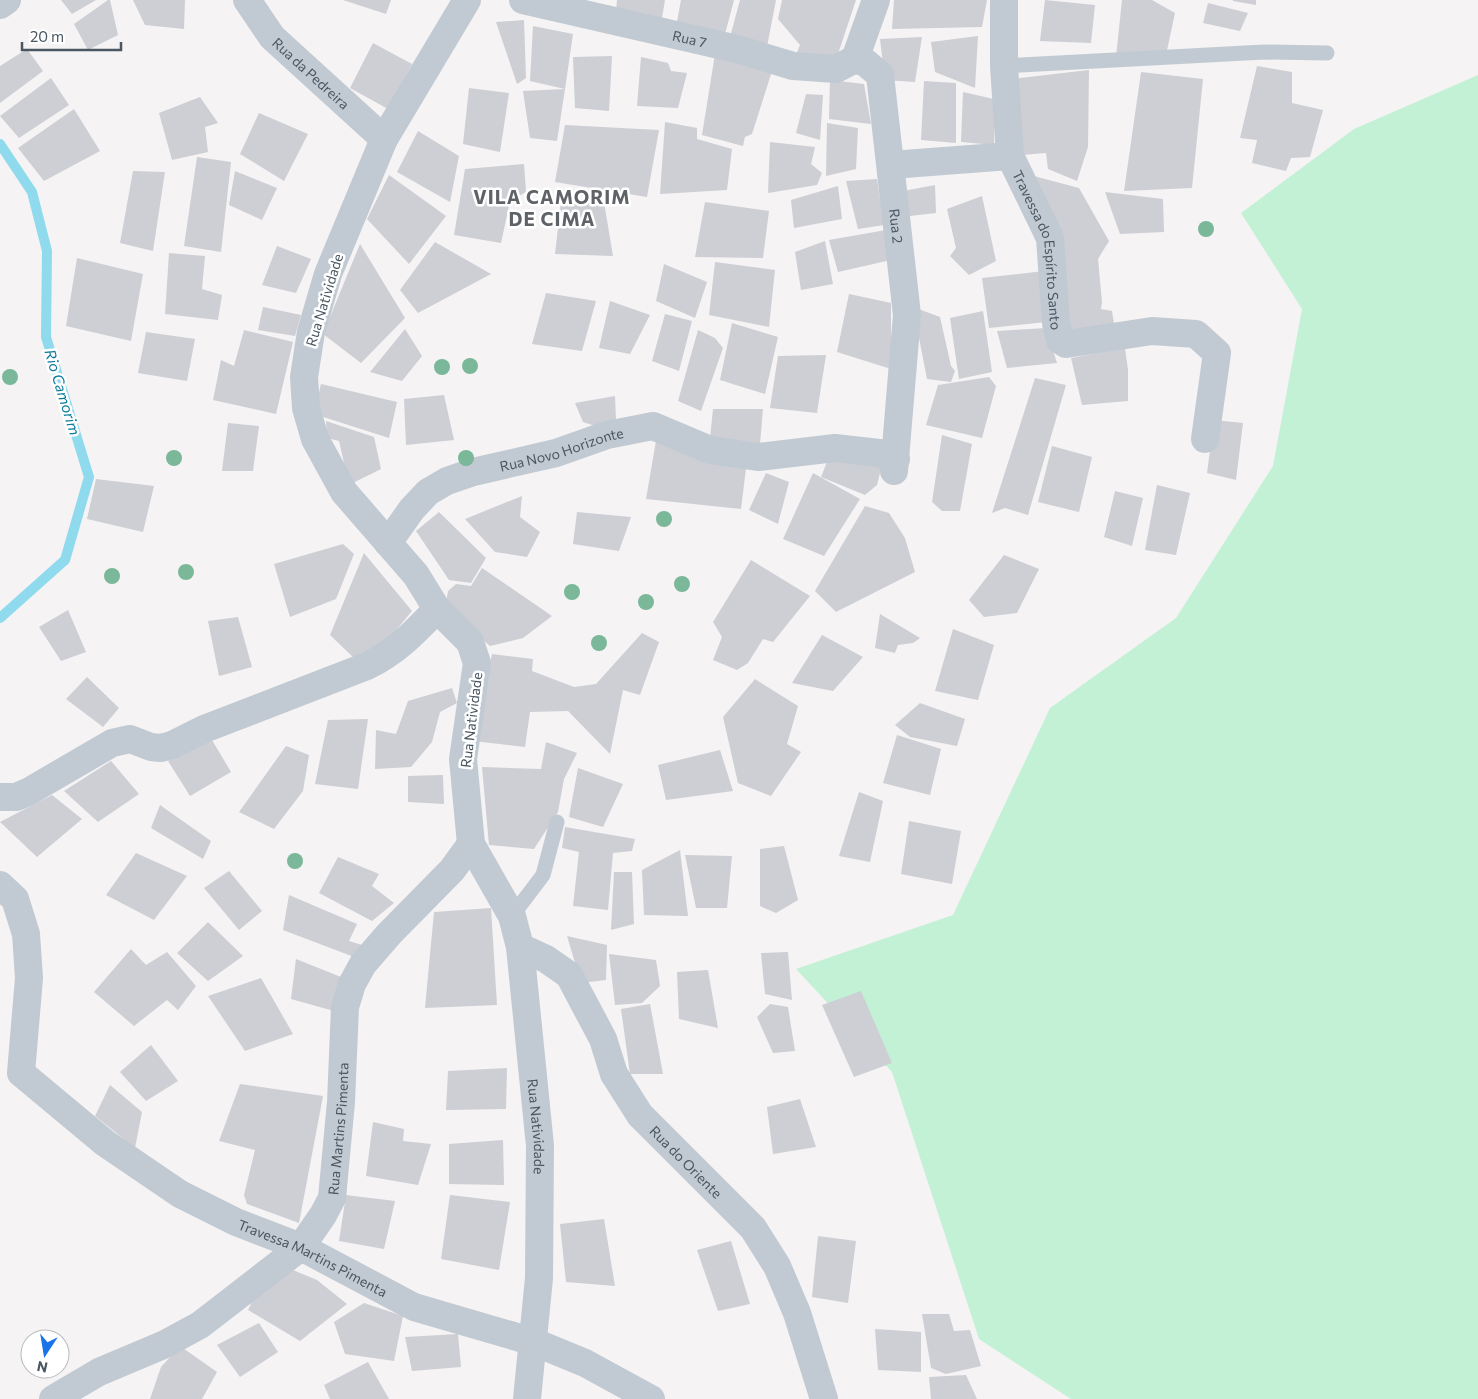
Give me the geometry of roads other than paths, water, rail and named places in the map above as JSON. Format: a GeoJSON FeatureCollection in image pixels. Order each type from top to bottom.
{"type":"FeatureCollection","features":[{"type":"Feature","properties":{"kind":"street"},"geometry":{"type":"LineString","coordinates":[[0,5],[7,0]]}},
{"type":"Feature","properties":{"kind":"street","name":"Rua da Pedreira"},"geometry":{"type":"LineString","coordinates":[[246,0],[272,37],[384,138]]}},
{"type":"Feature","properties":{"kind":"street","name":"Rua Natividade"},"geometry":{"type":"LineString","coordinates":[[467,0],[384,138],[328,274],[311,332],[304,377],[306,408],[315,439],[344,492],[416,575],[437,609],[470,642],[477,663],[463,759],[471,844],[512,916],[520,947],[540,1146],[539,1278],[528,1399]]}},
{"type":"Feature","properties":{"kind":"street","name":"Rua 7"},"geometry":{"type":"LineString","coordinates":[[523,0],[738,49],[793,66],[836,69],[854,59]]}},
{"type":"Feature","properties":{"kind":"street"},"geometry":{"type":"LineString","coordinates":[[854,59],[876,0]]}},
{"type":"Feature","properties":{"kind":"street","name":"Travessa do Espírito Santo"},"geometry":{"type":"LineString","coordinates":[[1004,0],[1004,66],[1010,156],[1050,238],[1056,323],[1060,340],[1066,344],[1152,331],[1196,334],[1209,343],[1217,353],[1206,439]]}},
{"type":"Feature","properties":{"kind":"street","name":"Rua 2"},"geometry":{"type":"LineString","coordinates":[[854,59],[866,63],[880,75],[908,314],[895,465]]}},
{"type":"Feature","properties":{"kind":"street"},"geometry":{"type":"LineString","coordinates":[[891,165],[1010,156]]}},
{"type":"Feature","properties":{"kind":"street","name":"Rua Novo Horizonte"},"geometry":{"type":"LineString","coordinates":[[388,543],[412,509],[428,492],[447,481],[473,472],[556,453],[607,434],[653,426],[710,450],[758,457],[835,448],[879,453],[895,465]]}},
{"type":"Feature","properties":{"kind":"street"},"geometry":{"type":"LineString","coordinates":[[0,797],[16,798],[112,743],[130,739],[151,747],[160,748],[172,745],[204,729],[367,666],[390,655],[408,640],[437,609]]}},
{"type":"Feature","properties":{"kind":"street","name":"Rua Martins Pimenta"},"geometry":{"type":"LineString","coordinates":[[53,1399],[99,1372],[163,1346],[200,1325],[301,1247],[324,1216],[332,1198],[340,1122],[345,1008],[352,984],[364,964],[389,934],[452,870],[471,844]]}},
{"type":"Feature","properties":{"kind":"street"},"geometry":{"type":"LineString","coordinates":[[0,885],[15,899],[26,934],[29,978],[10,1075]]}},
{"type":"Feature","properties":{"kind":"street","name":"Rua do Oriente"},"geometry":{"type":"LineString","coordinates":[[520,947],[546,959],[569,975],[602,1039],[614,1074],[640,1115],[753,1228],[777,1266],[797,1313],[824,1399]]}},
{"type":"Feature","properties":{"kind":"street","name":"Travessa Martins Pimenta"},"geometry":{"type":"LineString","coordinates":[[10,1075],[180,1194],[236,1222],[301,1247],[414,1307],[534,1342],[585,1363],[651,1399]]}},
{"type":"Feature","properties":{"kind":"lane"},"geometry":{"type":"LineString","coordinates":[[1004,66],[1264,52],[1327,53]]}},
{"type":"Feature","properties":{"kind":"lane"},"geometry":{"type":"LineString","coordinates":[[512,916],[543,875],[557,822]]}},
{"type":"Feature","properties":{"kind":"waterway","name":"Rio Camorim"},"geometry":{"type":"LineString","coordinates":[[0,144],[32,192],[47,251],[46,337],[89,477],[65,560],[0,618]]}},
{"type":"Feature","properties":{"kind":"district","name":"VILA CAMORIM DE CIMA"},"geometry":{"type":"Point","coordinates":[552,207]}}]}
